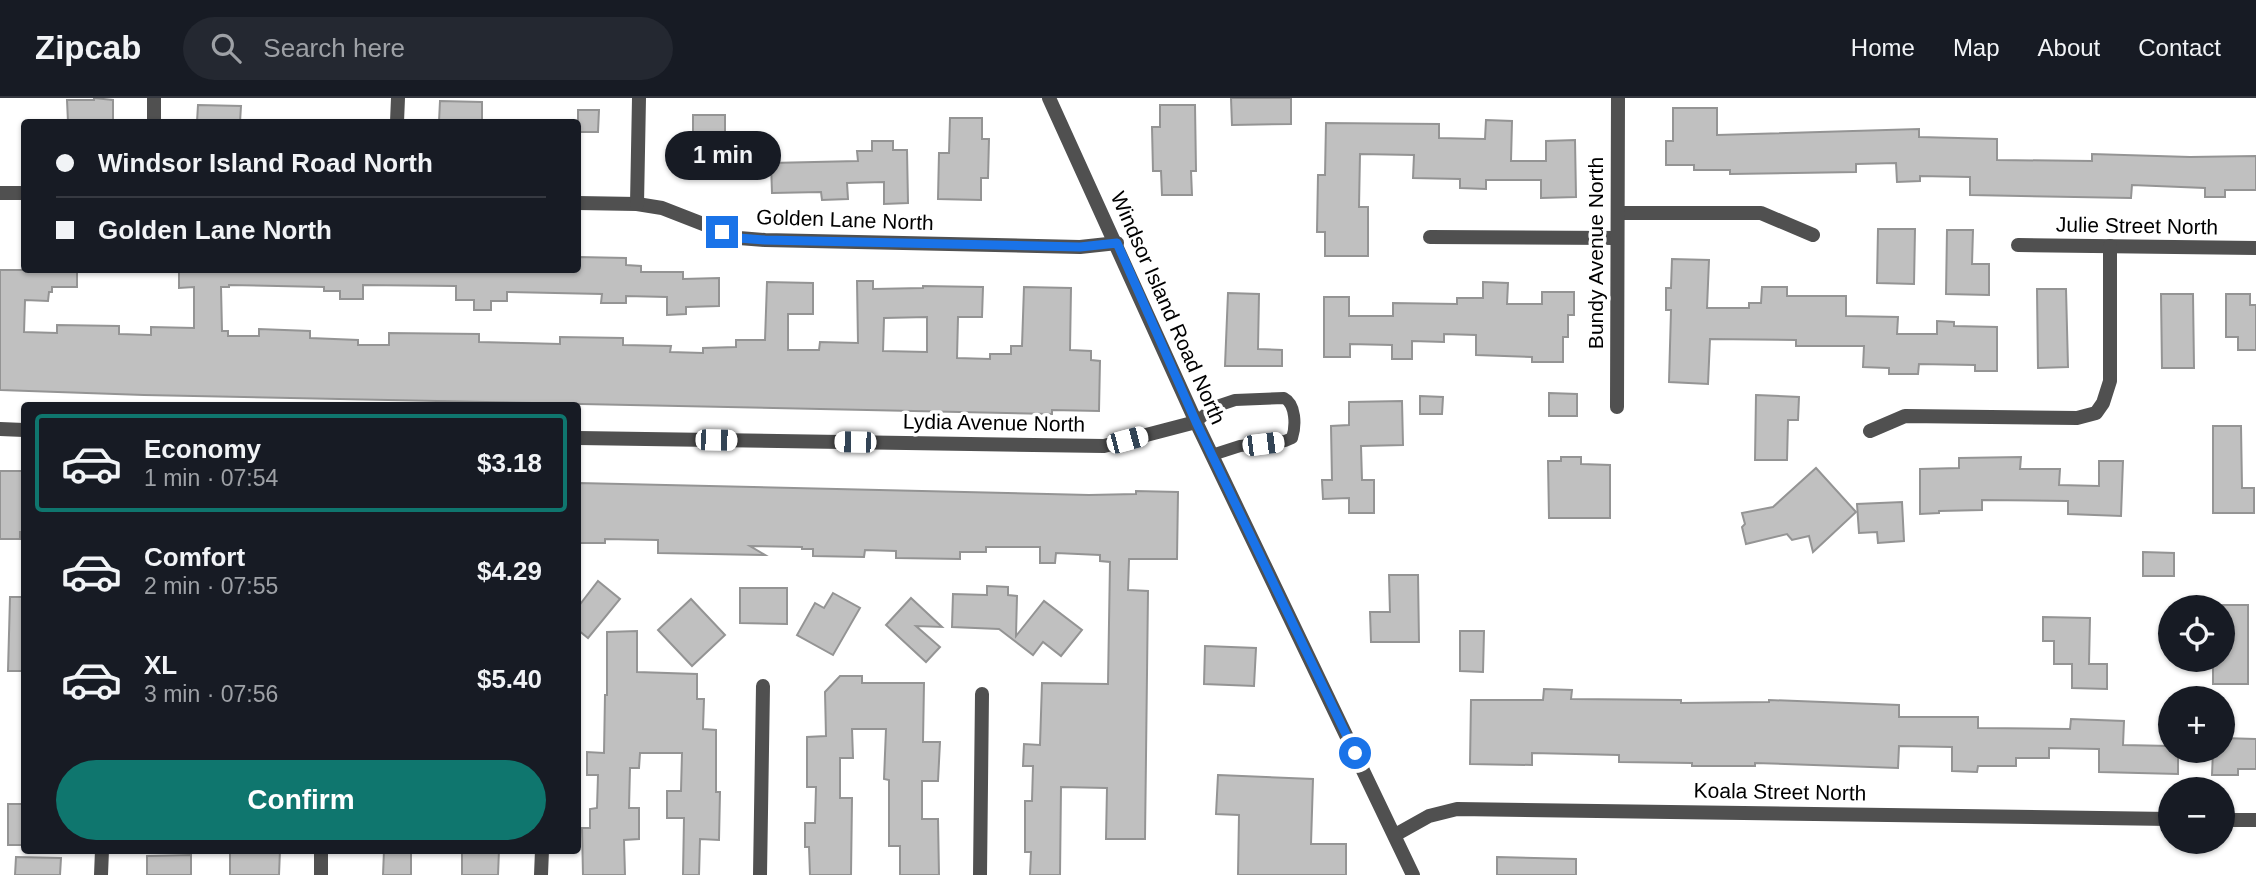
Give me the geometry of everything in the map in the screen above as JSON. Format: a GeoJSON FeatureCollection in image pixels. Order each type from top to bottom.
{"type":"FeatureCollection","features":[{"type":"Feature","properties":{"kind":"street"},"geometry":{"type":"LineString","coordinates":[[154,98],[154,119]]}},
{"type":"Feature","properties":{"kind":"street"},"geometry":{"type":"LineString","coordinates":[[397,119],[398,98]]}},
{"type":"Feature","properties":{"kind":"street"},"geometry":{"type":"LineString","coordinates":[[637,204],[639,98]]}},
{"type":"Feature","properties":{"kind":"street","name":"Windsor Island Road North"},"geometry":{"type":"LineString","coordinates":[[1049,98],[1196,422],[1413,875]]}},
{"type":"Feature","properties":{"kind":"street","name":"Bundy Avenue North"},"geometry":{"type":"LineString","coordinates":[[1617,407],[1618,98]]}},
{"type":"Feature","properties":{"kind":"street"},"geometry":{"type":"LineString","coordinates":[[0,193],[21,193]]}},
{"type":"Feature","properties":{"kind":"street","name":"Golden Lane North"},"geometry":{"type":"LineString","coordinates":[[581,203],[637,204],[662,208],[739,238],[765,240],[1080,247],[1117,243]]}},
{"type":"Feature","properties":{"kind":"street"},"geometry":{"type":"LineString","coordinates":[[1618,213],[1761,214],[1813,235]]}},
{"type":"Feature","properties":{"kind":"street"},"geometry":{"type":"LineString","coordinates":[[1430,237],[1618,238]]}},
{"type":"Feature","properties":{"kind":"street","name":"Julie Street North"},"geometry":{"type":"LineString","coordinates":[[2018,245],[2256,248]]}},
{"type":"Feature","properties":{"kind":"street"},"geometry":{"type":"LineString","coordinates":[[1870,431],[1905,416],[2077,418],[2095,413],[2103,404],[2110,380],[2110,246]]}},
{"type":"Feature","properties":{"kind":"street","name":"Lydia Avenue North"},"geometry":{"type":"LineString","coordinates":[[581,438],[1104,446],[1196,422]]}},
{"type":"Feature","properties":{"kind":"street"},"geometry":{"type":"LineString","coordinates":[[0,429],[21,430]]}},
{"type":"Feature","properties":{"kind":"street"},"geometry":{"type":"LineString","coordinates":[[760,875],[763,686]]}},
{"type":"Feature","properties":{"kind":"street"},"geometry":{"type":"LineString","coordinates":[[979,875],[982,694]]}},
{"type":"Feature","properties":{"kind":"street","name":"Koala Street North"},"geometry":{"type":"LineString","coordinates":[[1395,835],[1429,816],[1457,809],[2158,819]]}},
{"type":"Feature","properties":{"kind":"street"},"geometry":{"type":"LineString","coordinates":[[2235,820],[2256,820]]}},
{"type":"Feature","properties":{"kind":"street"},"geometry":{"type":"LineString","coordinates":[[102,854],[102,875]]}},
{"type":"Feature","properties":{"kind":"street"},"geometry":{"type":"LineString","coordinates":[[321,854],[321,875]]}},
{"type":"Feature","properties":{"kind":"street"},"geometry":{"type":"LineString","coordinates":[[541,875],[542,854]]}},
{"type":"Feature","properties":{"kind":"lane"},"geometry":{"type":"LineString","coordinates":[[1196,422],[1214,407],[1235,400],[1284,398],[1290,401],[1294,433],[1292,438],[1240,446],[1212,455]]}},
{"type":"Feature","properties":{"kind":"building"},"geometry":{"type":"Polygon","coordinates":[[[1231,98],[1291,98],[1291,124],[1232,125],[1231,98]]]}},
{"type":"Feature","properties":{"kind":"building"},"geometry":{"type":"Polygon","coordinates":[[[67,100],[113,100],[113,119],[68,119],[67,100]]]}},
{"type":"Feature","properties":{"kind":"building"},"geometry":{"type":"Polygon","coordinates":[[[440,101],[482,102],[482,119],[439,119],[440,101]]]}},
{"type":"Feature","properties":{"kind":"building"},"geometry":{"type":"Polygon","coordinates":[[[198,105],[241,106],[240,119],[197,119],[198,105]]]}},
{"type":"Feature","properties":{"kind":"building"},"geometry":{"type":"Polygon","coordinates":[[[1160,105],[1195,105],[1196,171],[1191,171],[1192,195],[1162,195],[1161,171],[1153,171],[1152,127],[1160,127],[1160,105]]]}},
{"type":"Feature","properties":{"kind":"building"},"geometry":{"type":"Polygon","coordinates":[[[1673,108],[1717,108],[1717,135],[1919,129],[1919,137],[1997,139],[1997,160],[2092,161],[2092,154],[2256,156],[2256,190],[2225,190],[2225,197],[2205,197],[2205,188],[2132,185],[2131,198],[1970,195],[1970,177],[1920,176],[1920,181],[1897,182],[1896,163],[1856,164],[1856,172],[1730,174],[1730,170],[1694,170],[1694,165],[1666,165],[1666,141],[1673,141],[1673,108]]]}},
{"type":"Feature","properties":{"kind":"building"},"geometry":{"type":"Polygon","coordinates":[[[578,110],[599,110],[598,132],[581,132],[581,119],[578,119],[578,110]]]}},
{"type":"Feature","properties":{"kind":"building"},"geometry":{"type":"Polygon","coordinates":[[[693,115],[725,115],[721,173],[680,172],[681,141],[693,141],[693,115]]]}},
{"type":"Feature","properties":{"kind":"building"},"geometry":{"type":"Polygon","coordinates":[[[950,118],[982,118],[982,139],[989,139],[988,178],[981,178],[981,200],[938,199],[939,153],[949,153],[950,118]]]}},
{"type":"Feature","properties":{"kind":"building"},"geometry":{"type":"Polygon","coordinates":[[[1486,120],[1512,121],[1511,161],[1546,161],[1546,141],[1575,140],[1576,197],[1541,198],[1541,180],[1486,180],[1486,189],[1460,188],[1460,179],[1413,178],[1414,155],[1360,154],[1359,207],[1368,207],[1368,256],[1325,256],[1325,232],[1317,232],[1318,175],[1325,175],[1326,123],[1439,124],[1439,138],[1485,139],[1486,120]]]}},
{"type":"Feature","properties":{"kind":"building"},"geometry":{"type":"Polygon","coordinates":[[[872,141],[893,141],[893,150],[907,150],[908,203],[884,204],[884,182],[847,183],[848,199],[822,200],[821,192],[772,193],[771,163],[858,161],[857,151],[872,151],[872,141]]]}},
{"type":"Feature","properties":{"kind":"building"},"geometry":{"type":"Polygon","coordinates":[[[1878,229],[1915,229],[1914,284],[1877,283],[1878,229]]]}},
{"type":"Feature","properties":{"kind":"building"},"geometry":{"type":"Polygon","coordinates":[[[1947,230],[1973,230],[1972,264],[1989,264],[1989,295],[1946,294],[1947,230]]]}},
{"type":"Feature","properties":{"kind":"building"},"geometry":{"type":"Polygon","coordinates":[[[581,257],[626,258],[626,265],[641,266],[641,272],[683,272],[683,279],[719,278],[719,306],[686,307],[686,314],[667,315],[667,297],[626,296],[626,303],[601,303],[602,294],[507,292],[507,301],[491,301],[491,310],[474,310],[474,300],[456,300],[456,286],[363,285],[363,299],[340,299],[340,291],[324,291],[324,287],[229,285],[221,287],[222,331],[228,331],[228,336],[259,336],[259,329],[310,331],[310,338],[358,340],[358,345],[389,345],[389,333],[479,334],[479,342],[560,344],[560,337],[623,338],[623,345],[671,346],[670,352],[703,353],[703,348],[736,347],[736,340],[765,340],[767,282],[813,283],[813,314],[788,314],[788,350],[819,350],[820,342],[858,343],[857,281],[873,281],[873,289],[983,287],[982,317],[958,317],[957,358],[990,359],[990,354],[1011,354],[1011,346],[1022,346],[1024,287],[1071,288],[1070,350],[1091,351],[1091,360],[1100,361],[1099,411],[1052,410],[1052,414],[0,390],[0,270],[21,270],[21,273],[77,273],[77,287],[52,287],[48,301],[25,300],[24,332],[57,333],[57,325],[119,326],[119,334],[151,335],[151,327],[194,328],[194,287],[179,288],[179,273],[581,273],[581,257]],[[927,317],[884,318],[883,351],[927,352],[927,317]]]}},
{"type":"Feature","properties":{"kind":"building"},"geometry":{"type":"Polygon","coordinates":[[[1672,259],[1709,260],[1707,308],[1749,308],[1749,303],[1761,303],[1762,287],[1787,287],[1787,296],[1846,296],[1846,316],[1898,317],[1897,334],[1937,334],[1937,321],[1954,322],[1954,326],[1997,327],[1997,371],[1975,371],[1975,365],[1919,364],[1918,374],[1889,374],[1889,368],[1863,367],[1864,346],[1796,346],[1796,340],[1710,339],[1708,384],[1669,382],[1671,310],[1666,310],[1666,288],[1671,288],[1672,259]]]}},
{"type":"Feature","properties":{"kind":"building"},"geometry":{"type":"Polygon","coordinates":[[[1483,282],[1508,283],[1507,304],[1542,304],[1542,292],[1574,292],[1574,315],[1568,315],[1568,337],[1563,337],[1563,362],[1532,362],[1532,357],[1476,355],[1476,335],[1444,334],[1444,342],[1412,341],[1412,359],[1392,359],[1392,345],[1350,344],[1350,357],[1324,357],[1324,297],[1349,297],[1349,316],[1393,316],[1393,303],[1457,304],[1457,298],[1483,298],[1483,282]]]}},
{"type":"Feature","properties":{"kind":"building"},"geometry":{"type":"Polygon","coordinates":[[[2037,289],[2066,289],[2068,367],[2038,368],[2037,289]]]}},
{"type":"Feature","properties":{"kind":"building"},"geometry":{"type":"Polygon","coordinates":[[[1228,293],[1259,294],[1258,349],[1282,350],[1282,366],[1225,366],[1228,293]]]}},
{"type":"Feature","properties":{"kind":"building"},"geometry":{"type":"Polygon","coordinates":[[[2161,294],[2193,294],[2194,368],[2162,368],[2161,294]]]}},
{"type":"Feature","properties":{"kind":"building"},"geometry":{"type":"Polygon","coordinates":[[[2226,294],[2250,294],[2250,305],[2256,305],[2256,350],[2238,350],[2238,337],[2226,337],[2226,294]]]}},
{"type":"Feature","properties":{"kind":"building"},"geometry":{"type":"Polygon","coordinates":[[[1549,393],[1577,394],[1577,416],[1549,416],[1549,393]]]}},
{"type":"Feature","properties":{"kind":"building"},"geometry":{"type":"Polygon","coordinates":[[[1756,395],[1799,397],[1798,420],[1788,420],[1787,460],[1755,460],[1756,395]]]}},
{"type":"Feature","properties":{"kind":"building"},"geometry":{"type":"Polygon","coordinates":[[[1420,396],[1443,397],[1442,414],[1420,414],[1420,396]]]}},
{"type":"Feature","properties":{"kind":"building"},"geometry":{"type":"Polygon","coordinates":[[[1402,401],[1403,445],[1361,446],[1362,480],[1374,480],[1374,513],[1349,513],[1349,498],[1323,499],[1322,480],[1332,480],[1331,426],[1349,425],[1349,402],[1402,401]]]}},
{"type":"Feature","properties":{"kind":"building"},"geometry":{"type":"Polygon","coordinates":[[[2213,426],[2241,426],[2242,488],[2254,488],[2254,513],[2213,513],[2213,426]]]}},
{"type":"Feature","properties":{"kind":"building"},"geometry":{"type":"Polygon","coordinates":[[[1561,457],[1581,457],[1581,464],[1610,465],[1610,518],[1549,518],[1548,461],[1561,461],[1561,457]]]}},
{"type":"Feature","properties":{"kind":"building"},"geometry":{"type":"Polygon","coordinates":[[[2021,457],[2020,469],[2060,469],[2059,485],[2099,486],[2099,461],[2123,461],[2121,516],[2068,514],[2068,501],[1982,500],[1982,510],[1920,514],[1920,469],[1959,468],[1959,458],[2021,457]]]}},
{"type":"Feature","properties":{"kind":"building"},"geometry":{"type":"Polygon","coordinates":[[[1816,468],[1856,512],[1813,552],[1809,536],[1792,540],[1787,534],[1746,544],[1742,513],[1773,507],[1816,468]]]}},
{"type":"Feature","properties":{"kind":"building"},"geometry":{"type":"Polygon","coordinates":[[[0,471],[21,471],[20,539],[0,539],[0,471]]]}},
{"type":"Feature","properties":{"kind":"building"},"geometry":{"type":"Polygon","coordinates":[[[581,483],[1089,495],[1136,494],[1136,491],[1178,492],[1177,559],[1129,559],[1128,590],[1148,591],[1145,839],[1106,839],[1107,788],[1061,787],[1060,875],[1030,875],[1031,852],[1025,852],[1025,801],[1032,801],[1033,766],[1023,766],[1024,744],[1040,745],[1042,683],[1108,684],[1110,562],[1100,561],[1100,555],[1056,553],[1055,563],[1040,563],[1040,547],[986,547],[986,552],[960,552],[960,559],[896,558],[896,551],[865,550],[864,557],[813,556],[813,549],[802,547],[750,546],[765,555],[658,553],[658,540],[605,539],[605,543],[581,543],[581,483]]]}},
{"type":"Feature","properties":{"kind":"building"},"geometry":{"type":"Polygon","coordinates":[[[1902,502],[1904,541],[1878,543],[1877,532],[1859,533],[1857,504],[1902,502]]]}},
{"type":"Feature","properties":{"kind":"building"},"geometry":{"type":"Polygon","coordinates":[[[2143,552],[2174,553],[2174,576],[2143,576],[2143,552]]]}},
{"type":"Feature","properties":{"kind":"building"},"geometry":{"type":"Polygon","coordinates":[[[1389,575],[1418,575],[1419,642],[1371,642],[1370,612],[1390,612],[1389,575]]]}},
{"type":"Feature","properties":{"kind":"building"},"geometry":{"type":"Polygon","coordinates":[[[598,581],[620,599],[588,638],[581,632],[581,603],[598,581]]]}},
{"type":"Feature","properties":{"kind":"building"},"geometry":{"type":"Polygon","coordinates":[[[987,586],[1008,587],[1008,595],[1017,596],[1016,636],[1044,601],[1082,630],[1061,656],[1043,642],[1033,655],[999,629],[952,627],[953,594],[987,595],[987,586]]]}},
{"type":"Feature","properties":{"kind":"building"},"geometry":{"type":"Polygon","coordinates":[[[740,588],[787,588],[787,624],[740,623],[740,588]]]}},
{"type":"Feature","properties":{"kind":"building"},"geometry":{"type":"Polygon","coordinates":[[[833,593],[860,608],[833,655],[797,635],[815,603],[824,608],[833,593]]]}},
{"type":"Feature","properties":{"kind":"building"},"geometry":{"type":"Polygon","coordinates":[[[10,597],[21,597],[21,671],[8,671],[10,597]]]}},
{"type":"Feature","properties":{"kind":"building"},"geometry":{"type":"Polygon","coordinates":[[[911,598],[942,627],[916,626],[940,647],[926,662],[886,625],[911,598]]]}},
{"type":"Feature","properties":{"kind":"building"},"geometry":{"type":"Polygon","coordinates":[[[691,599],[725,635],[692,666],[658,630],[691,599]]]}},
{"type":"Feature","properties":{"kind":"building"},"geometry":{"type":"Polygon","coordinates":[[[2235,605],[2248,605],[2248,684],[2213,684],[2213,672],[2235,672],[2235,605]]]}},
{"type":"Feature","properties":{"kind":"building"},"geometry":{"type":"Polygon","coordinates":[[[2043,617],[2090,618],[2089,664],[2107,664],[2107,689],[2072,688],[2072,664],[2054,664],[2054,641],[2043,641],[2043,617]]]}},
{"type":"Feature","properties":{"kind":"building"},"geometry":{"type":"Polygon","coordinates":[[[637,631],[637,672],[697,674],[697,699],[704,699],[703,729],[716,730],[716,792],[720,792],[719,840],[700,839],[699,875],[683,875],[684,818],[667,818],[667,791],[681,791],[682,753],[640,753],[639,768],[630,768],[629,808],[639,808],[639,839],[624,840],[625,875],[583,875],[582,828],[590,828],[590,809],[597,808],[598,775],[587,775],[587,752],[604,753],[607,632],[637,631]]]}},
{"type":"Feature","properties":{"kind":"building"},"geometry":{"type":"Polygon","coordinates":[[[1460,631],[1484,631],[1483,672],[1460,671],[1460,631]]]}},
{"type":"Feature","properties":{"kind":"building"},"geometry":{"type":"Polygon","coordinates":[[[1205,646],[1256,648],[1254,686],[1204,684],[1205,646]]]}},
{"type":"Feature","properties":{"kind":"building"},"geometry":{"type":"Polygon","coordinates":[[[840,676],[862,676],[862,683],[924,683],[923,742],[940,742],[938,781],[922,781],[922,819],[938,819],[939,875],[900,875],[900,846],[889,846],[889,780],[884,779],[886,729],[852,729],[853,758],[840,758],[840,798],[852,798],[851,875],[810,875],[809,847],[805,847],[805,823],[815,823],[816,787],[807,787],[807,737],[826,736],[825,692],[840,676]]]}},
{"type":"Feature","properties":{"kind":"building"},"geometry":{"type":"Polygon","coordinates":[[[1544,689],[1572,690],[1571,699],[1681,700],[1681,703],[1769,700],[1899,705],[1899,717],[1978,717],[1978,728],[2070,729],[2071,719],[2124,721],[2123,745],[2158,746],[2158,763],[2178,763],[2178,774],[2099,772],[2099,749],[2049,748],[2049,758],[2016,758],[2016,766],[1978,766],[1977,772],[1952,771],[1952,747],[1899,746],[1898,768],[1755,763],[1755,766],[1692,766],[1692,763],[1619,762],[1619,755],[1532,753],[1532,765],[1470,764],[1471,700],[1543,700],[1544,689]]]}},
{"type":"Feature","properties":{"kind":"building"},"geometry":{"type":"Polygon","coordinates":[[[2235,738],[2256,739],[2256,769],[2238,769],[2238,775],[2212,775],[2212,763],[2235,763],[2235,738]]]}},
{"type":"Feature","properties":{"kind":"building"},"geometry":{"type":"Polygon","coordinates":[[[1218,775],[1313,779],[1311,844],[1346,844],[1346,875],[1238,875],[1239,815],[1216,814],[1218,775]]]}},
{"type":"Feature","properties":{"kind":"building"},"geometry":{"type":"Polygon","coordinates":[[[8,804],[21,804],[21,845],[8,845],[8,804]]]}},
{"type":"Feature","properties":{"kind":"building"},"geometry":{"type":"Polygon","coordinates":[[[230,854],[280,854],[279,875],[230,875],[230,854]]]}},
{"type":"Feature","properties":{"kind":"building"},"geometry":{"type":"Polygon","coordinates":[[[384,854],[411,854],[411,875],[383,875],[384,854]]]}},
{"type":"Feature","properties":{"kind":"building"},"geometry":{"type":"Polygon","coordinates":[[[462,854],[499,854],[498,875],[462,875],[462,854]]]}},
{"type":"Feature","properties":{"kind":"building"},"geometry":{"type":"Polygon","coordinates":[[[191,855],[191,875],[147,875],[147,856],[191,855]]]}},
{"type":"Feature","properties":{"kind":"building"},"geometry":{"type":"Polygon","coordinates":[[[16,857],[61,858],[60,875],[15,875],[16,857]]]}},
{"type":"Feature","properties":{"kind":"building"},"geometry":{"type":"Polygon","coordinates":[[[1497,857],[1576,859],[1576,875],[1497,875],[1497,857]]]}},
{"type":"Feature","properties":{"kind":"route"},"geometry":{"type":"LineString","coordinates":[[722,232],[739,238],[765,240],[1080,247],[1117,243],[1196,422],[1355,753]]}}]}
